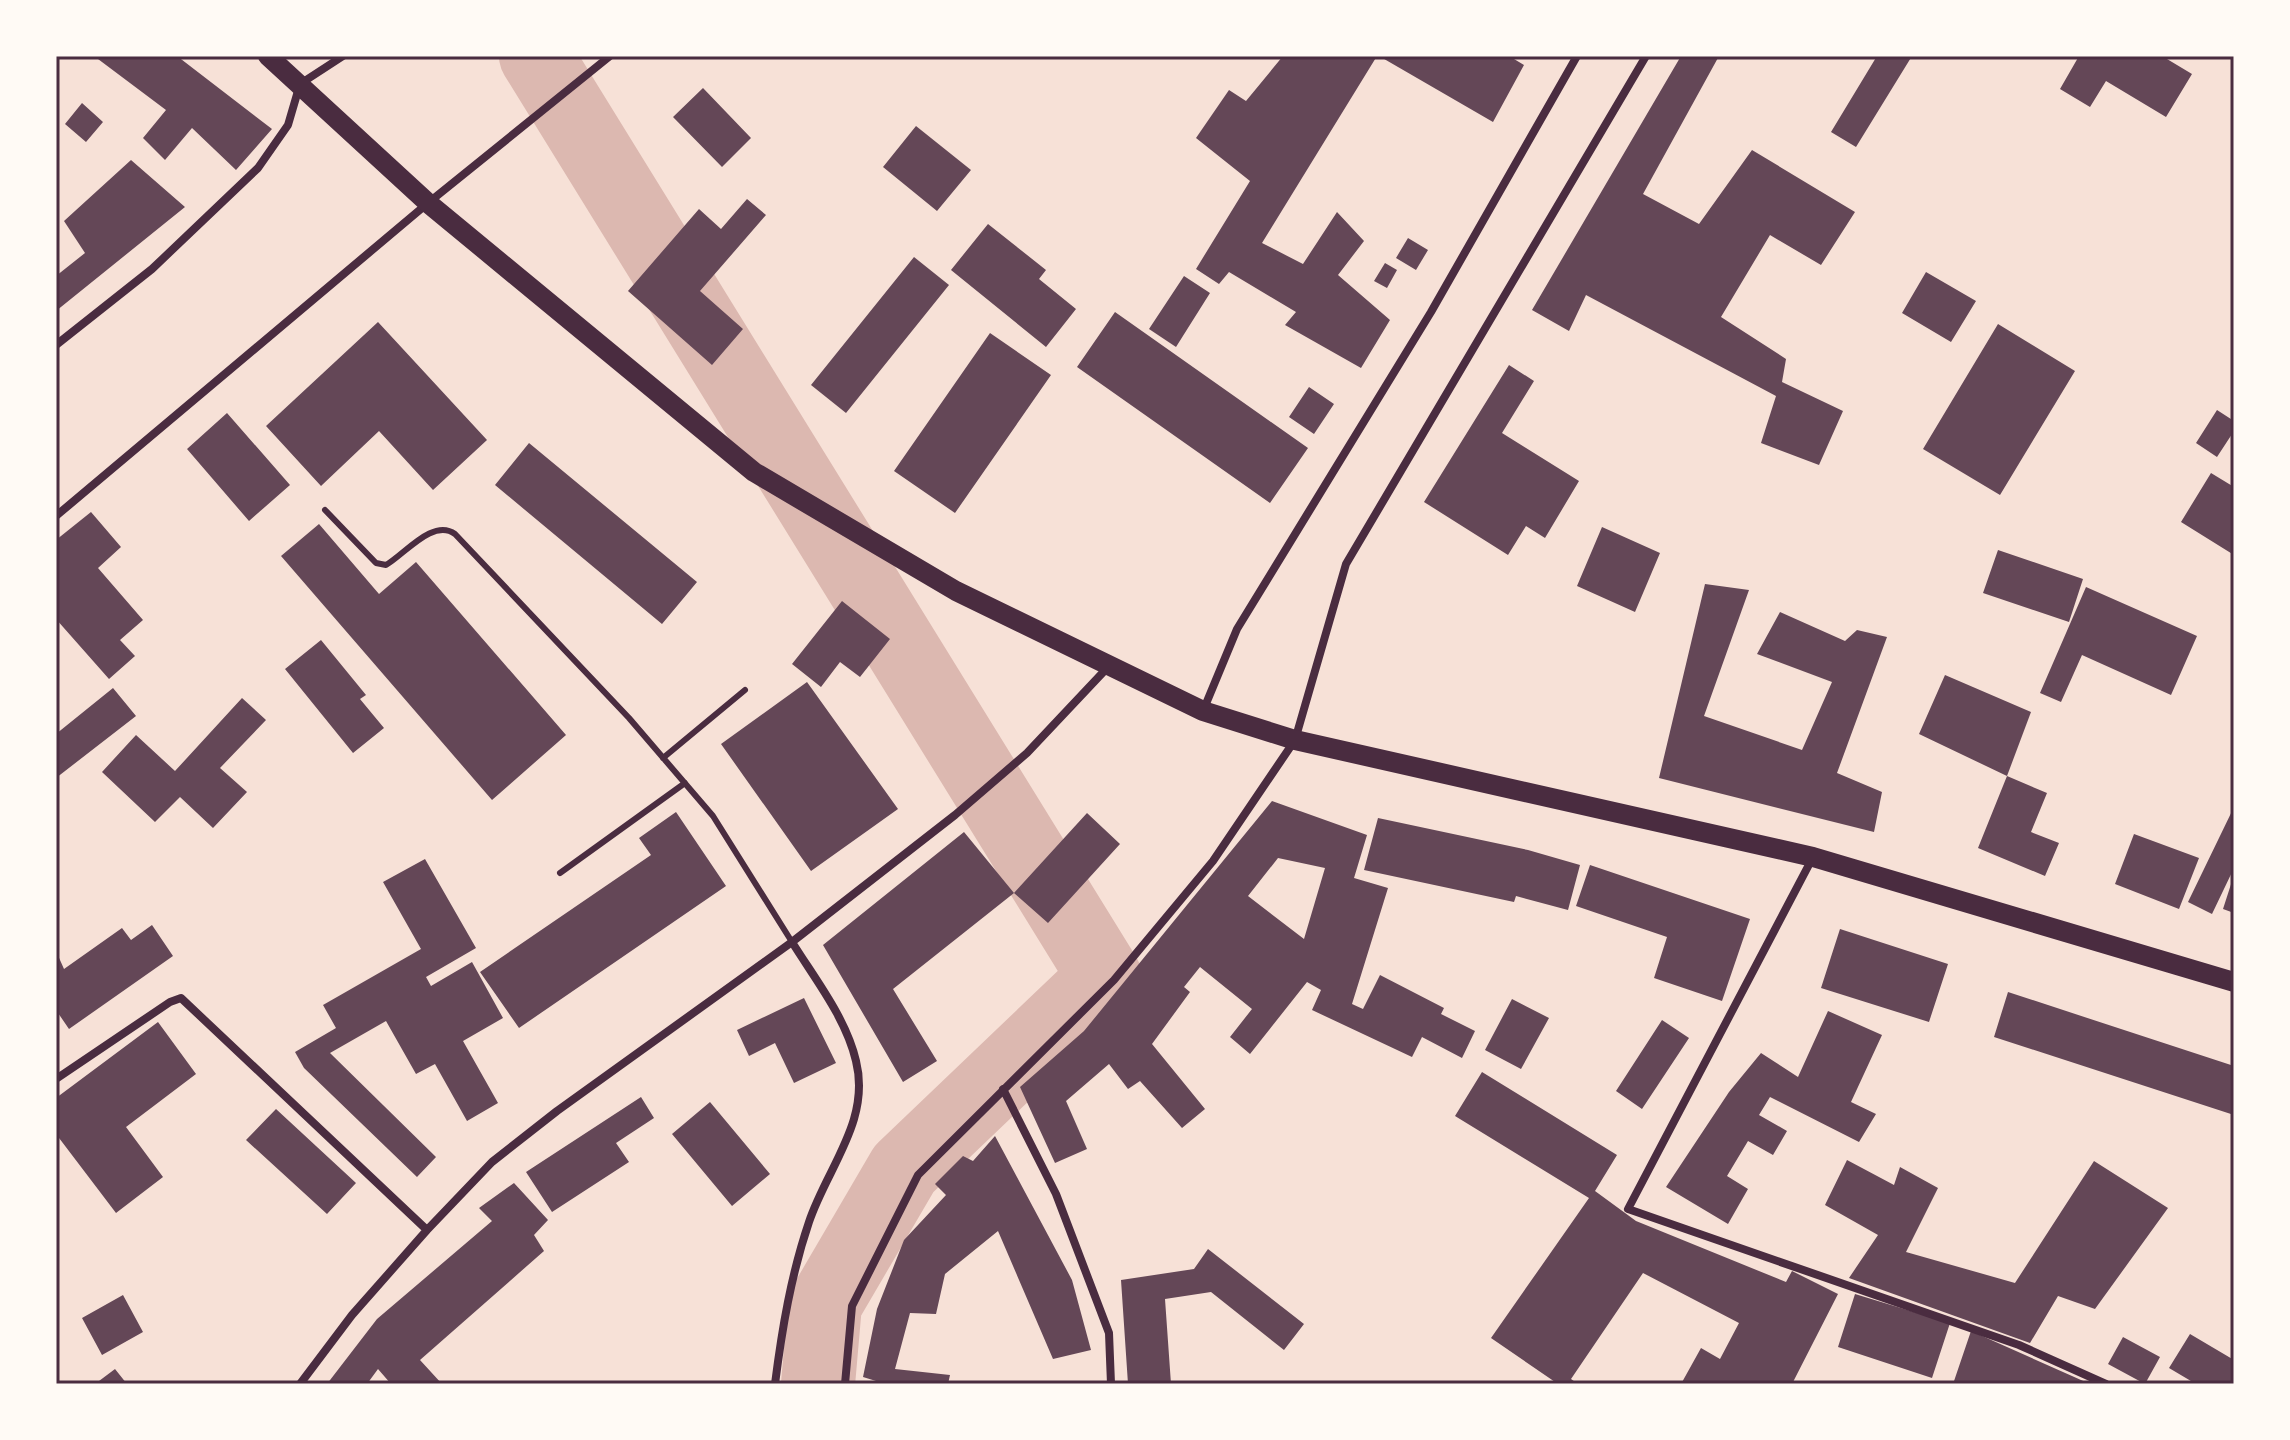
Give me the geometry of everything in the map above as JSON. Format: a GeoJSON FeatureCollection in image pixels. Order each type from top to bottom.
{"type":"FeatureCollection","features":[{"type":"Feature","properties":{"kind":"main road"},"geometry":{"type":"LineString","coordinates":[[268,56],[428,203],[754,472],[956,591],[1203,711],[1295,740],[1813,857],[2234,982]]}},
{"type":"Feature","properties":{"kind":"street"},"geometry":{"type":"LineString","coordinates":[[56,345],[152,269],[258,168],[288,125],[300,84],[343,56]]}},
{"type":"Feature","properties":{"kind":"street"},"geometry":{"type":"LineString","coordinates":[[56,516],[428,203],[610,56]]}},
{"type":"Feature","properties":{"kind":"street"},"geometry":{"type":"LineString","coordinates":[[1203,711],[1237,629],[1431,312],[1577,56]]}},
{"type":"Feature","properties":{"kind":"street"},"geometry":{"type":"LineString","coordinates":[[845,1384],[852,1306],[918,1175],[1114,980],[1213,861],[1295,740],[1346,564],[1646,56]]}},
{"type":"Feature","properties":{"kind":"street"},"geometry":{"type":"LineString","coordinates":[[300,1384],[352,1315],[492,1162],[792,942],[955,815],[1027,753],[1109,666]]}},
{"type":"Feature","properties":{"kind":"street"},"geometry":{"type":"LineString","coordinates":[[1813,857],[1628,1209],[2019,1345],[2106,1384]]}},
{"type":"Feature","properties":{"kind":"street"},"geometry":{"type":"LineString","coordinates":[[775,1384],[786,1303],[810,1220],[855,1123],[861,1095],[856,1061],[841,1021],[792,942]]}},
{"type":"Feature","properties":{"kind":"street"},"geometry":{"type":"LineString","coordinates":[[56,1079],[170,1002],[181,998],[427,1230]]}},
{"type":"Feature","properties":{"kind":"street"},"geometry":{"type":"LineString","coordinates":[[1003,1089],[1056,1194],[1109,1333],[1111,1384]]}},
{"type":"Feature","properties":{"kind":"lane"},"geometry":{"type":"LineString","coordinates":[[325,510],[376,563],[386,565],[439,529],[455,534],[629,718],[713,816],[792,942]]}},
{"type":"Feature","properties":{"kind":"lane"},"geometry":{"type":"LineString","coordinates":[[663,758],[745,690]]}},
{"type":"Feature","properties":{"kind":"lane"},"geometry":{"type":"LineString","coordinates":[[560,873],[685,783]]}},
{"type":"Feature","properties":{"kind":"building"},"geometry":{"type":"Polygon","coordinates":[[[94,56],[177,56],[272,129],[236,170],[192,128],[165,160],[143,138],[166,110],[94,56]]]}},
{"type":"Feature","properties":{"kind":"building"},"geometry":{"type":"Polygon","coordinates":[[[1283,56],[1377,56],[1262,243],[1303,264],[1337,212],[1364,241],[1338,275],[1390,320],[1361,368],[1285,325],[1296,312],[1229,272],[1219,284],[1196,269],[1250,181],[1196,138],[1229,90],[1246,101],[1283,56]]]}},
{"type":"Feature","properties":{"kind":"building"},"geometry":{"type":"Polygon","coordinates":[[[1379,56],[1509,56],[1524,65],[1493,122],[1379,56]]]}},
{"type":"Feature","properties":{"kind":"building"},"geometry":{"type":"Polygon","coordinates":[[[1681,56],[1719,56],[1643,194],[1699,224],[1752,150],[1855,212],[1821,265],[1770,235],[1721,317],[1786,359],[1782,382],[1843,411],[1819,465],[1761,443],[1776,396],[1586,295],[1569,331],[1532,310],[1681,56]]]}},
{"type":"Feature","properties":{"kind":"building"},"geometry":{"type":"Polygon","coordinates":[[[1877,56],[1912,56],[1856,147],[1831,132],[1877,56]]]}},
{"type":"Feature","properties":{"kind":"building"},"geometry":{"type":"Polygon","coordinates":[[[2079,56],[2162,56],[2192,74],[2166,117],[2106,81],[2090,107],[2060,89],[2079,56]]]}},
{"type":"Feature","properties":{"kind":"building"},"geometry":{"type":"Polygon","coordinates":[[[703,88],[751,138],[722,167],[673,117],[703,88]]]}},
{"type":"Feature","properties":{"kind":"building"},"geometry":{"type":"Polygon","coordinates":[[[82,103],[103,122],[86,142],[65,124],[82,103]]]}},
{"type":"Feature","properties":{"kind":"building"},"geometry":{"type":"Polygon","coordinates":[[[916,126],[971,170],[937,211],[883,167],[916,126]]]}},
{"type":"Feature","properties":{"kind":"building"},"geometry":{"type":"Polygon","coordinates":[[[131,160],[185,207],[56,311],[56,276],[85,253],[64,221],[131,160]]]}},
{"type":"Feature","properties":{"kind":"building"},"geometry":{"type":"Polygon","coordinates":[[[747,199],[766,215],[700,291],[743,329],[712,365],[628,291],[699,209],[721,229],[747,199]]]}},
{"type":"Feature","properties":{"kind":"building"},"geometry":{"type":"Polygon","coordinates":[[[988,224],[1046,270],[1039,279],[1076,309],[1046,347],[951,270],[988,224]]]}},
{"type":"Feature","properties":{"kind":"building"},"geometry":{"type":"Polygon","coordinates":[[[1408,238],[1428,250],[1416,270],[1396,258],[1408,238]]]}},
{"type":"Feature","properties":{"kind":"building"},"geometry":{"type":"Polygon","coordinates":[[[914,257],[949,285],[846,413],[811,385],[914,257]]]}},
{"type":"Feature","properties":{"kind":"building"},"geometry":{"type":"Polygon","coordinates":[[[1385,263],[1397,270],[1387,288],[1374,281],[1385,263]]]}},
{"type":"Feature","properties":{"kind":"building"},"geometry":{"type":"Polygon","coordinates":[[[1926,272],[1976,301],[1951,342],[1902,313],[1926,272]]]}},
{"type":"Feature","properties":{"kind":"building"},"geometry":{"type":"Polygon","coordinates":[[[1184,276],[1210,293],[1176,347],[1149,329],[1184,276]]]}},
{"type":"Feature","properties":{"kind":"building"},"geometry":{"type":"Polygon","coordinates":[[[1115,312],[1308,448],[1270,503],[1077,367],[1115,312]]]}},
{"type":"Feature","properties":{"kind":"building"},"geometry":{"type":"Polygon","coordinates":[[[378,322],[487,440],[433,490],[379,431],[321,486],[266,426],[378,322]]]}},
{"type":"Feature","properties":{"kind":"building"},"geometry":{"type":"Polygon","coordinates":[[[1998,324],[2075,371],[2000,495],[1923,449],[1998,324]]]}},
{"type":"Feature","properties":{"kind":"building"},"geometry":{"type":"Polygon","coordinates":[[[990,333],[1051,375],[955,513],[894,471],[990,333]]]}},
{"type":"Feature","properties":{"kind":"building"},"geometry":{"type":"Polygon","coordinates":[[[1509,365],[1534,381],[1502,433],[1579,481],[1545,538],[1526,526],[1508,555],[1424,502],[1509,365]]]}},
{"type":"Feature","properties":{"kind":"building"},"geometry":{"type":"Polygon","coordinates":[[[1309,387],[1334,404],[1314,434],[1289,417],[1309,387]]]}},
{"type":"Feature","properties":{"kind":"building"},"geometry":{"type":"Polygon","coordinates":[[[2217,410],[2234,421],[2234,431],[2217,457],[2196,443],[2217,410]]]}},
{"type":"Feature","properties":{"kind":"building"},"geometry":{"type":"Polygon","coordinates":[[[227,413],[290,485],[249,521],[187,449],[227,413]]]}},
{"type":"Feature","properties":{"kind":"building"},"geometry":{"type":"Polygon","coordinates":[[[529,443],[697,582],[662,624],[495,485],[529,443]]]}},
{"type":"Feature","properties":{"kind":"building"},"geometry":{"type":"Polygon","coordinates":[[[2211,473],[2234,487],[2234,555],[2181,522],[2211,473]]]}},
{"type":"Feature","properties":{"kind":"building"},"geometry":{"type":"Polygon","coordinates":[[[91,512],[121,547],[98,568],[143,620],[120,640],[135,656],[109,679],[56,619],[56,540],[91,512]]]}},
{"type":"Feature","properties":{"kind":"building"},"geometry":{"type":"Polygon","coordinates":[[[319,524],[379,594],[416,562],[566,735],[492,800],[281,556],[319,524]]]}},
{"type":"Feature","properties":{"kind":"building"},"geometry":{"type":"Polygon","coordinates":[[[1602,527],[1660,553],[1635,612],[1577,586],[1602,527]]]}},
{"type":"Feature","properties":{"kind":"building"},"geometry":{"type":"Polygon","coordinates":[[[1998,550],[2083,579],[2069,622],[1983,593],[1998,550]]]}},
{"type":"Feature","properties":{"kind":"building"},"geometry":{"type":"Polygon","coordinates":[[[1705,584],[1749,590],[1704,716],[1802,750],[1832,682],[1757,654],[1780,612],[1845,641],[1857,630],[1887,637],[1837,773],[1882,792],[1874,832],[1659,778],[1705,584]]]}},
{"type":"Feature","properties":{"kind":"building"},"geometry":{"type":"Polygon","coordinates":[[[2086,587],[2197,636],[2171,695],[2082,655],[2061,702],[2040,693],[2086,587]]]}},
{"type":"Feature","properties":{"kind":"building"},"geometry":{"type":"Polygon","coordinates":[[[842,601],[890,639],[860,677],[840,662],[821,687],[792,664],[842,601]]]}},
{"type":"Feature","properties":{"kind":"building"},"geometry":{"type":"Polygon","coordinates":[[[321,640],[366,695],[360,699],[384,728],[353,753],[285,669],[321,640]]]}},
{"type":"Feature","properties":{"kind":"building"},"geometry":{"type":"Polygon","coordinates":[[[1945,675],[2031,712],[2007,776],[1919,734],[1945,675]]]}},
{"type":"Feature","properties":{"kind":"building"},"geometry":{"type":"Polygon","coordinates":[[[807,682],[898,809],[811,871],[721,744],[807,682]]]}},
{"type":"Feature","properties":{"kind":"building"},"geometry":{"type":"Polygon","coordinates":[[[113,688],[136,716],[56,778],[56,734],[113,688]]]}},
{"type":"Feature","properties":{"kind":"building"},"geometry":{"type":"Polygon","coordinates":[[[242,698],[266,720],[220,768],[247,792],[213,828],[180,797],[155,822],[102,772],[136,735],[175,771],[242,698]]]}},
{"type":"Feature","properties":{"kind":"building"},"geometry":{"type":"Polygon","coordinates":[[[2007,776],[2047,793],[2031,832],[2059,843],[2045,876],[1978,848],[2007,776]]]}},
{"type":"Feature","properties":{"kind":"building"},"geometry":{"type":"Polygon","coordinates":[[[1272,801],[1367,835],[1354,878],[1388,888],[1352,1004],[1363,1009],[1380,975],[1444,1008],[1441,1014],[1475,1031],[1462,1058],[1422,1037],[1412,1057],[1312,1010],[1321,990],[1307,982],[1250,1054],[1230,1037],[1252,1009],[1200,967],[1184,987],[1190,992],[1152,1044],[1205,1109],[1182,1128],[1140,1081],[1128,1089],[1109,1064],[1066,1101],[1087,1149],[1055,1163],[1020,1087],[1084,1031],[1272,801]],[[1278,858],[1248,896],[1304,939],[1325,868],[1278,858]]]}},
{"type":"Feature","properties":{"kind":"building"},"geometry":{"type":"Polygon","coordinates":[[[2234,807],[2234,868],[2212,914],[2188,902],[2234,807]]]}},
{"type":"Feature","properties":{"kind":"building"},"geometry":{"type":"Polygon","coordinates":[[[676,812],[726,886],[519,1028],[480,972],[651,855],[639,838],[676,812]]]}},
{"type":"Feature","properties":{"kind":"building"},"geometry":{"type":"Polygon","coordinates":[[[1087,813],[1120,844],[1048,923],[1014,893],[1087,813]]]}},
{"type":"Feature","properties":{"kind":"building"},"geometry":{"type":"Polygon","coordinates":[[[1378,818],[1528,850],[1580,865],[1568,910],[1516,896],[1514,902],[1364,870],[1378,818]]]}},
{"type":"Feature","properties":{"kind":"building"},"geometry":{"type":"Polygon","coordinates":[[[964,832],[1014,893],[893,989],[937,1061],[903,1082],[823,945],[964,832]]]}},
{"type":"Feature","properties":{"kind":"building"},"geometry":{"type":"Polygon","coordinates":[[[2134,834],[2199,858],[2179,909],[2115,884],[2134,834]]]}},
{"type":"Feature","properties":{"kind":"building"},"geometry":{"type":"Polygon","coordinates":[[[425,859],[476,948],[426,977],[431,986],[472,962],[503,1018],[463,1041],[498,1103],[467,1121],[435,1064],[416,1074],[386,1021],[330,1053],[436,1157],[417,1177],[304,1068],[295,1052],[336,1028],[323,1005],[421,949],[383,882],[425,859]]]}},
{"type":"Feature","properties":{"kind":"building"},"geometry":{"type":"Polygon","coordinates":[[[1590,865],[1750,919],[1722,1001],[1654,978],[1667,937],[1576,906],[1590,865]]]}},
{"type":"Feature","properties":{"kind":"building"},"geometry":{"type":"Polygon","coordinates":[[[2234,879],[2234,913],[2223,909],[2234,879]]]}},
{"type":"Feature","properties":{"kind":"building"},"geometry":{"type":"Polygon","coordinates":[[[152,925],[173,956],[69,1029],[56,1010],[56,951],[64,969],[122,928],[131,940],[152,925]]]}},
{"type":"Feature","properties":{"kind":"building"},"geometry":{"type":"Polygon","coordinates":[[[1840,929],[1948,964],[1929,1022],[1821,988],[1840,929]]]}},
{"type":"Feature","properties":{"kind":"building"},"geometry":{"type":"Polygon","coordinates":[[[2008,992],[2234,1066],[2234,1115],[1994,1037],[2008,992]]]}},
{"type":"Feature","properties":{"kind":"building"},"geometry":{"type":"Polygon","coordinates":[[[804,998],[836,1063],[794,1083],[775,1043],[749,1056],[737,1030],[804,998]]]}},
{"type":"Feature","properties":{"kind":"building"},"geometry":{"type":"Polygon","coordinates":[[[1512,999],[1549,1018],[1521,1069],[1485,1050],[1512,999]]]}},
{"type":"Feature","properties":{"kind":"building"},"geometry":{"type":"Polygon","coordinates":[[[1828,1011],[1882,1035],[1851,1102],[1876,1114],[1859,1142],[1770,1097],[1759,1115],[1787,1131],[1773,1155],[1748,1141],[1727,1176],[1748,1189],[1728,1224],[1666,1187],[1729,1092],[1761,1053],[1798,1077],[1828,1011]]]}},
{"type":"Feature","properties":{"kind":"building"},"geometry":{"type":"Polygon","coordinates":[[[1662,1020],[1689,1038],[1642,1109],[1616,1091],[1662,1020]]]}},
{"type":"Feature","properties":{"kind":"building"},"geometry":{"type":"Polygon","coordinates":[[[158,1022],[196,1074],[126,1127],[163,1177],[116,1213],[56,1134],[56,1098],[158,1022]]]}},
{"type":"Feature","properties":{"kind":"building"},"geometry":{"type":"Polygon","coordinates":[[[1482,1072],[1617,1155],[1595,1191],[1636,1221],[1786,1282],[1792,1271],[1838,1294],[1792,1384],[1681,1384],[1701,1348],[1720,1359],[1739,1323],[1643,1273],[1571,1379],[1578,1384],[1558,1384],[1491,1338],[1589,1198],[1455,1116],[1482,1072]]]}},
{"type":"Feature","properties":{"kind":"building"},"geometry":{"type":"Polygon","coordinates":[[[641,1097],[654,1118],[616,1143],[629,1162],[552,1212],[526,1172],[641,1097]]]}},
{"type":"Feature","properties":{"kind":"building"},"geometry":{"type":"Polygon","coordinates":[[[710,1102],[770,1174],[732,1206],[672,1134],[710,1102]]]}},
{"type":"Feature","properties":{"kind":"building"},"geometry":{"type":"Polygon","coordinates":[[[276,1109],[356,1183],[327,1214],[246,1140],[276,1109]]]}},
{"type":"Feature","properties":{"kind":"building"},"geometry":{"type":"Polygon","coordinates":[[[995,1136],[1072,1280],[1091,1350],[1053,1359],[998,1231],[945,1274],[936,1314],[910,1313],[895,1369],[950,1375],[948,1384],[875,1384],[876,1381],[863,1377],[877,1309],[904,1240],[946,1195],[935,1184],[963,1156],[973,1161],[995,1136]]]}},
{"type":"Feature","properties":{"kind":"building"},"geometry":{"type":"Polygon","coordinates":[[[1847,1160],[1894,1185],[1900,1167],[1938,1188],[1906,1252],[2015,1283],[2094,1161],[2168,1208],[2095,1309],[2058,1296],[2030,1343],[1849,1278],[1878,1235],[1825,1205],[1847,1160]]]}},
{"type":"Feature","properties":{"kind":"building"},"geometry":{"type":"Polygon","coordinates":[[[514,1183],[548,1220],[534,1235],[544,1251],[420,1360],[442,1384],[391,1384],[378,1369],[367,1384],[327,1384],[377,1319],[492,1221],[479,1208],[514,1183]]]}},
{"type":"Feature","properties":{"kind":"building"},"geometry":{"type":"Polygon","coordinates":[[[1208,1249],[1304,1324],[1284,1350],[1211,1292],[1165,1299],[1171,1384],[1128,1384],[1121,1280],[1194,1269],[1208,1249]]]}},
{"type":"Feature","properties":{"kind":"building"},"geometry":{"type":"Polygon","coordinates":[[[1855,1294],[1950,1323],[1932,1378],[1838,1347],[1855,1294]]]}},
{"type":"Feature","properties":{"kind":"building"},"geometry":{"type":"Polygon","coordinates":[[[123,1295],[143,1332],[102,1355],[82,1318],[123,1295]]]}},
{"type":"Feature","properties":{"kind":"building"},"geometry":{"type":"Polygon","coordinates":[[[1971,1331],[2090,1384],[1953,1384],[1971,1331]]]}},
{"type":"Feature","properties":{"kind":"building"},"geometry":{"type":"Polygon","coordinates":[[[2190,1334],[2234,1360],[2234,1384],[2196,1384],[2169,1368],[2190,1334]]]}},
{"type":"Feature","properties":{"kind":"building"},"geometry":{"type":"Polygon","coordinates":[[[2123,1337],[2160,1357],[2145,1384],[2108,1364],[2123,1337]]]}},
{"type":"Feature","properties":{"kind":"building"},"geometry":{"type":"Polygon","coordinates":[[[115,1369],[127,1384],[95,1384],[115,1369]]]}},
{"type":"Feature","properties":{"kind":"waterway"},"geometry":{"type":"LineString","coordinates":[[536,56],[1105,977],[904,1169],[825,1304],[818,1384]]}}]}
